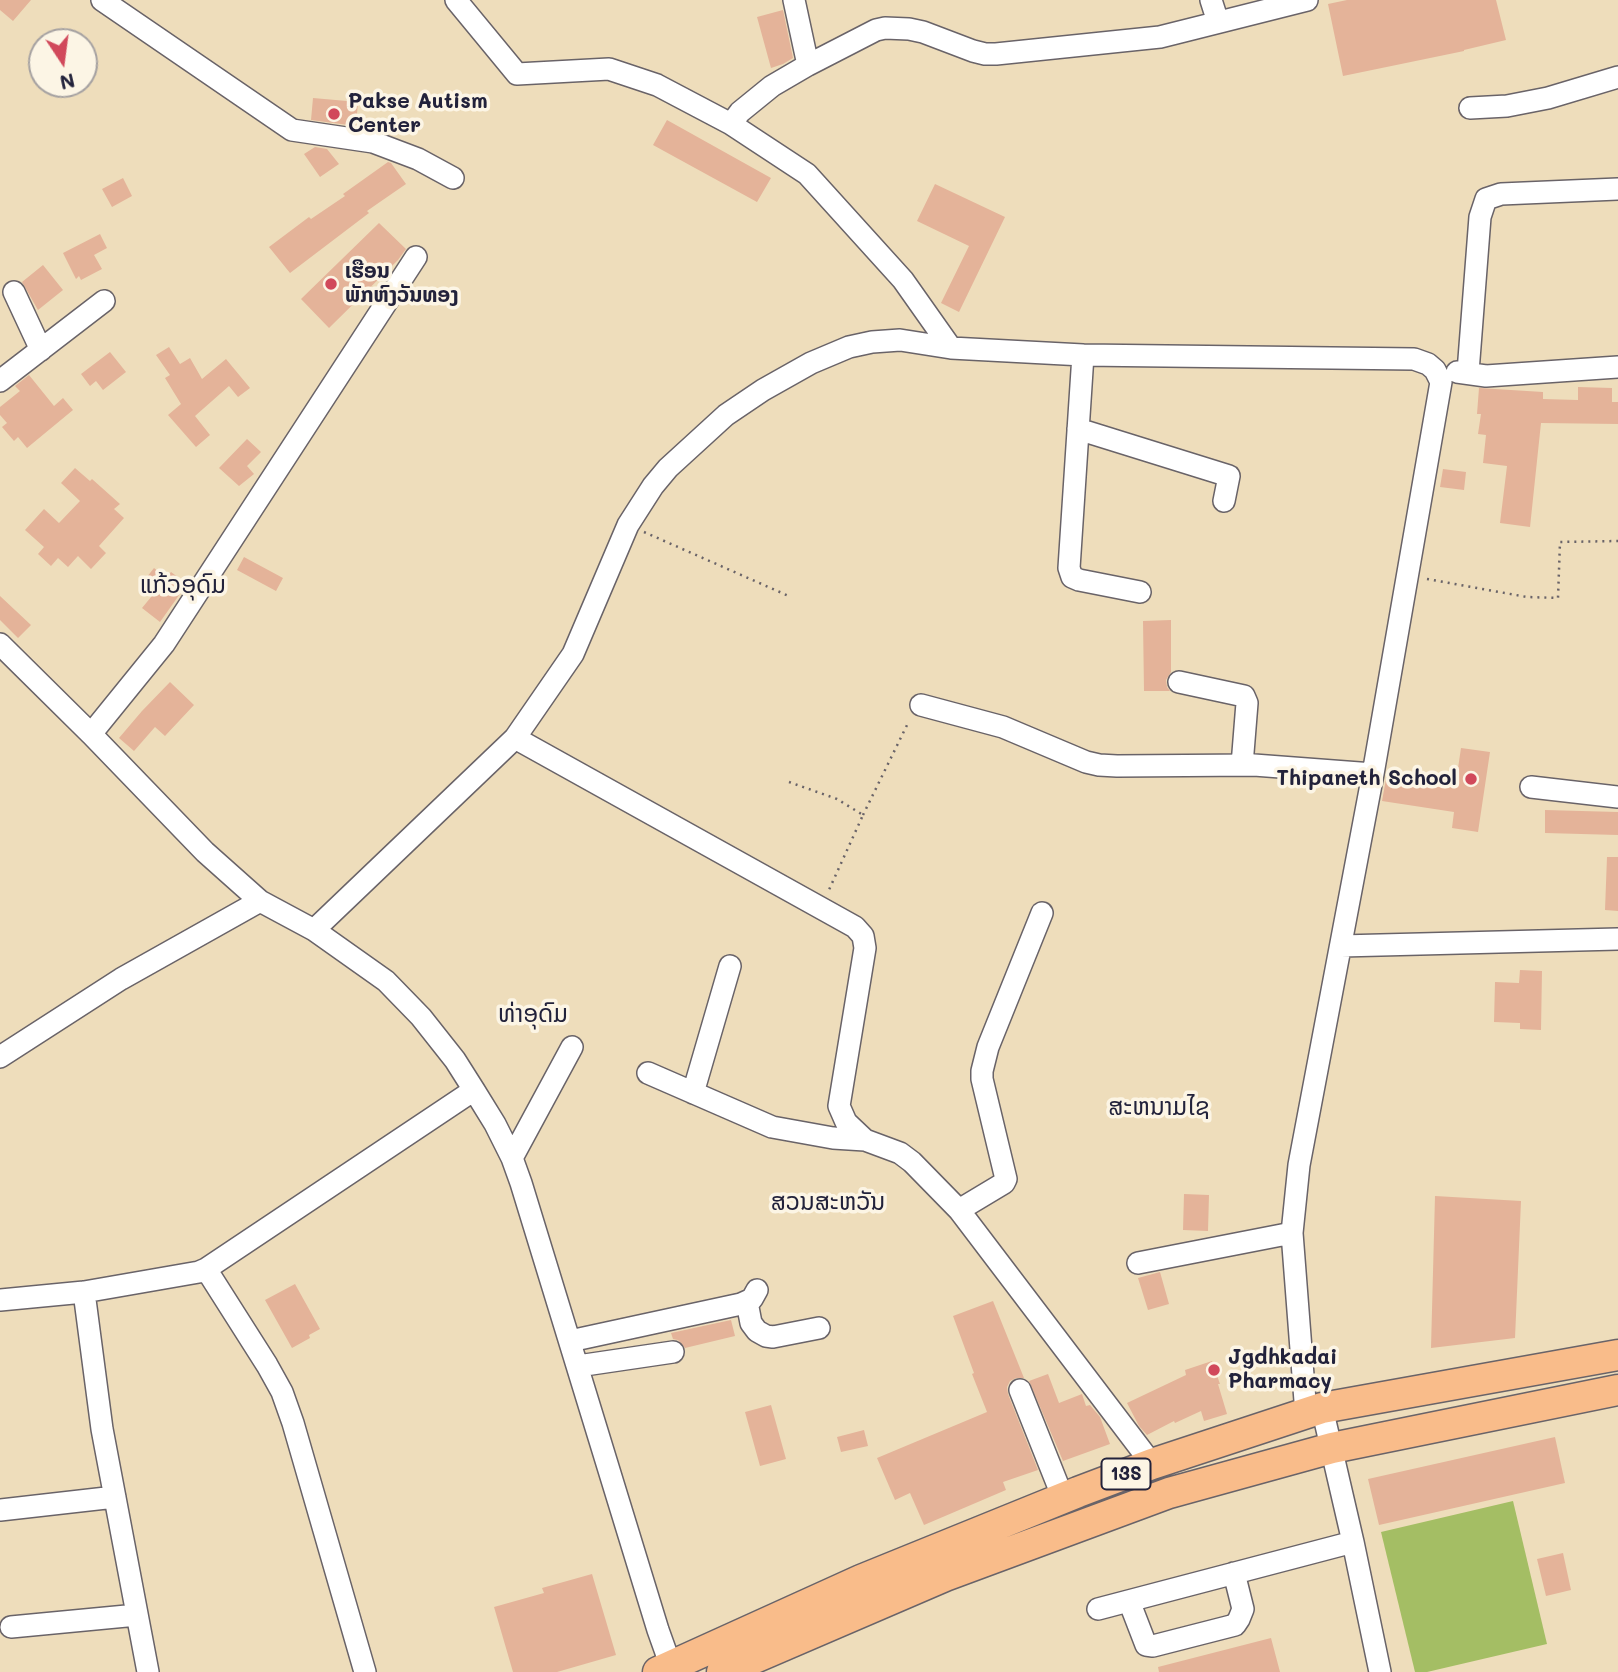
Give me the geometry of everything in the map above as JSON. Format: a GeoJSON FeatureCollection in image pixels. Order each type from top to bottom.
{"type":"FeatureCollection","features":[{"type":"Feature","properties":{"kind":"highway","name":"13S"},"geometry":{"type":"LineString","coordinates":[[667,1670],[862,1580],[1152,1464],[1314,1411],[1618,1355]]}},
{"type":"Feature","properties":{"kind":"highway","name":"13S"},"geometry":{"type":"LineString","coordinates":[[722,1672],[753,1666],[945,1577],[1169,1493],[1332,1448],[1618,1390]]}},
{"type":"Feature","properties":{"kind":"street"},"geometry":{"type":"LineString","coordinates":[[102,0],[292,130],[373,142],[418,159],[453,178]]}},
{"type":"Feature","properties":{"kind":"street"},"geometry":{"type":"LineString","coordinates":[[456,0],[517,74],[609,69],[657,86],[731,124],[807,174],[903,280],[951,348]]}},
{"type":"Feature","properties":{"kind":"street"},"geometry":{"type":"LineString","coordinates":[[794,0],[808,65]]}},
{"type":"Feature","properties":{"kind":"street"},"geometry":{"type":"LineString","coordinates":[[1212,0],[1218,22]]}},
{"type":"Feature","properties":{"kind":"street"},"geometry":{"type":"LineString","coordinates":[[731,124],[740,112],[772,86],[885,27],[923,32],[985,54],[1160,37],[1307,0]]}},
{"type":"Feature","properties":{"kind":"street"},"geometry":{"type":"LineString","coordinates":[[1470,108],[1534,101],[1618,77]]}},
{"type":"Feature","properties":{"kind":"street"},"geometry":{"type":"LineString","coordinates":[[1468,372],[1480,216],[1486,199],[1502,194],[1618,190]]}},
{"type":"Feature","properties":{"kind":"street"},"geometry":{"type":"LineString","coordinates":[[91,734],[164,644],[416,257]]}},
{"type":"Feature","properties":{"kind":"street"},"geometry":{"type":"LineString","coordinates":[[14,292],[41,350]]}},
{"type":"Feature","properties":{"kind":"street"},"geometry":{"type":"LineString","coordinates":[[0,381],[104,301]]}},
{"type":"Feature","properties":{"kind":"street"},"geometry":{"type":"LineString","coordinates":[[314,930],[515,738],[573,654],[628,525],[653,486],[685,451],[726,415],[811,363],[849,346],[900,340],[951,348],[1083,355],[1414,359],[1428,364],[1435,370],[1441,382],[1373,774],[1299,1165],[1292,1233],[1314,1411],[1332,1448],[1380,1672]]}},
{"type":"Feature","properties":{"kind":"street"},"geometry":{"type":"LineString","coordinates":[[1083,355],[1069,569],[1072,577],[1079,580],[1140,592]]}},
{"type":"Feature","properties":{"kind":"street"},"geometry":{"type":"LineString","coordinates":[[1441,382],[1450,374],[1459,371],[1486,376],[1618,367]]}},
{"type":"Feature","properties":{"kind":"street"},"geometry":{"type":"LineString","coordinates":[[1078,429],[1229,476],[1224,501]]}},
{"type":"Feature","properties":{"kind":"street"},"geometry":{"type":"LineString","coordinates":[[0,644],[205,852],[260,901],[314,930],[386,981],[421,1017],[455,1060],[512,1157],[578,1366],[667,1670]]}},
{"type":"Feature","properties":{"kind":"street"},"geometry":{"type":"LineString","coordinates":[[1179,682],[1244,696],[1247,703],[1242,765]]}},
{"type":"Feature","properties":{"kind":"street"},"geometry":{"type":"LineString","coordinates":[[920,705],[1003,727],[1099,765],[1242,765],[1373,774]]}},
{"type":"Feature","properties":{"kind":"street"},"geometry":{"type":"LineString","coordinates":[[515,738],[855,927],[863,936],[865,948],[839,1106],[846,1122],[865,1140]]}},
{"type":"Feature","properties":{"kind":"street"},"geometry":{"type":"LineString","coordinates":[[1531,788],[1618,797]]}},
{"type":"Feature","properties":{"kind":"street"},"geometry":{"type":"LineString","coordinates":[[0,1057],[121,979],[260,901]]}},
{"type":"Feature","properties":{"kind":"street"},"geometry":{"type":"LineString","coordinates":[[959,1210],[1004,1183],[1006,1179],[982,1071],[988,1047],[1042,913]]}},
{"type":"Feature","properties":{"kind":"street"},"geometry":{"type":"LineString","coordinates":[[1341,946],[1618,939]]}},
{"type":"Feature","properties":{"kind":"street"},"geometry":{"type":"LineString","coordinates":[[693,1093],[730,967]]}},
{"type":"Feature","properties":{"kind":"street"},"geometry":{"type":"LineString","coordinates":[[512,1157],[572,1047]]}},
{"type":"Feature","properties":{"kind":"street"},"geometry":{"type":"LineString","coordinates":[[648,1073],[772,1127],[833,1138],[865,1140],[900,1153],[912,1162],[959,1210],[1152,1464]]}},
{"type":"Feature","properties":{"kind":"street"},"geometry":{"type":"LineString","coordinates":[[0,1300],[84,1292],[206,1269],[474,1090]]}},
{"type":"Feature","properties":{"kind":"street"},"geometry":{"type":"LineString","coordinates":[[1138,1263],[1292,1233]]}},
{"type":"Feature","properties":{"kind":"street"},"geometry":{"type":"LineString","coordinates":[[206,1269],[282,1392],[365,1672]]}},
{"type":"Feature","properties":{"kind":"street"},"geometry":{"type":"LineString","coordinates":[[84,1292],[102,1429],[148,1672]]}},
{"type":"Feature","properties":{"kind":"street"},"geometry":{"type":"LineString","coordinates":[[570,1341],[752,1296],[751,1323],[757,1331],[766,1336],[820,1328]]}},
{"type":"Feature","properties":{"kind":"street"},"geometry":{"type":"LineString","coordinates":[[578,1366],[673,1352]]}},
{"type":"Feature","properties":{"kind":"street"},"geometry":{"type":"LineString","coordinates":[[1020,1390],[1063,1498]]}},
{"type":"Feature","properties":{"kind":"street"},"geometry":{"type":"LineString","coordinates":[[0,1510],[115,1497]]}},
{"type":"Feature","properties":{"kind":"street"},"geometry":{"type":"LineString","coordinates":[[1098,1609],[1353,1542]]}},
{"type":"Feature","properties":{"kind":"street"},"geometry":{"type":"LineString","coordinates":[[1129,1601],[1146,1645],[1153,1646],[1235,1625],[1243,1609],[1234,1573]]}},
{"type":"Feature","properties":{"kind":"street"},"geometry":{"type":"LineString","coordinates":[[11,1628],[137,1615]]}},
{"type":"Feature","properties":{"kind":"path"},"geometry":{"type":"LineString","coordinates":[[628,525],[791,597]]}},
{"type":"Feature","properties":{"kind":"path"},"geometry":{"type":"LineString","coordinates":[[1407,575],[1527,597],[1558,598],[1560,542],[1618,541]]}},
{"type":"Feature","properties":{"kind":"path"},"geometry":{"type":"LineString","coordinates":[[821,908],[915,707],[920,705]]}},
{"type":"Feature","properties":{"kind":"path"},"geometry":{"type":"LineString","coordinates":[[789,782],[837,799],[863,816]]}},
{"type":"Feature","properties":{"kind":"green space"},"geometry":{"type":"Polygon","coordinates":[[[1513,1501],[1547,1644],[1427,1672],[1415,1672],[1381,1532],[1513,1501]]]}},
{"type":"Feature","properties":{"kind":"building"},"geometry":{"type":"Polygon","coordinates":[[[0,0],[31,0],[13,21],[0,10],[0,0]]]}},
{"type":"Feature","properties":{"kind":"building"},"geometry":{"type":"Polygon","coordinates":[[[1347,0],[1496,0],[1506,40],[1343,76],[1328,4],[1347,0]]]}},
{"type":"Feature","properties":{"kind":"building"},"geometry":{"type":"Polygon","coordinates":[[[783,10],[793,58],[771,68],[757,17],[783,10]]]}},
{"type":"Feature","properties":{"kind":"building","name":"Pakse Autism Center"},"geometry":{"type":"Polygon","coordinates":[[[313,98],[358,102],[356,126],[311,120],[313,98]]]}},
{"type":"Feature","properties":{"kind":"building"},"geometry":{"type":"Polygon","coordinates":[[[667,120],[771,178],[757,202],[653,145],[667,120]]]}},
{"type":"Feature","properties":{"kind":"building"},"geometry":{"type":"Polygon","coordinates":[[[315,147],[327,149],[339,164],[320,177],[304,154],[315,147]]]}},
{"type":"Feature","properties":{"kind":"building"},"geometry":{"type":"Polygon","coordinates":[[[388,162],[406,184],[367,211],[369,213],[290,273],[269,247],[309,217],[311,219],[345,196],[343,194],[388,162]]]}},
{"type":"Feature","properties":{"kind":"building"},"geometry":{"type":"Polygon","coordinates":[[[123,178],[132,196],[112,207],[102,189],[123,178]]]}},
{"type":"Feature","properties":{"kind":"building"},"geometry":{"type":"Polygon","coordinates":[[[935,184],[1005,217],[959,312],[941,303],[969,246],[917,221],[935,184]]]}},
{"type":"Feature","properties":{"kind":"building"},"geometry":{"type":"Polygon","coordinates":[[[379,223],[406,249],[329,328],[301,299],[379,223]]]}},
{"type":"Feature","properties":{"kind":"building"},"geometry":{"type":"Polygon","coordinates":[[[100,234],[107,248],[94,255],[102,269],[81,280],[79,276],[76,279],[63,253],[100,234]]]}},
{"type":"Feature","properties":{"kind":"building"},"geometry":{"type":"Polygon","coordinates":[[[43,265],[63,290],[38,310],[22,282],[43,265]]]}},
{"type":"Feature","properties":{"kind":"building"},"geometry":{"type":"Polygon","coordinates":[[[169,347],[180,364],[190,358],[202,379],[226,359],[250,388],[238,397],[229,386],[195,416],[210,435],[196,447],[168,415],[181,404],[165,378],[170,375],[156,355],[169,347]]]}},
{"type":"Feature","properties":{"kind":"building"},"geometry":{"type":"Polygon","coordinates":[[[110,352],[126,372],[103,390],[96,381],[90,386],[81,374],[110,352]]]}},
{"type":"Feature","properties":{"kind":"building"},"geometry":{"type":"Polygon","coordinates":[[[29,375],[54,406],[63,398],[73,410],[27,448],[18,437],[14,441],[2,427],[7,423],[0,415],[0,407],[20,391],[15,386],[29,375]]]}},
{"type":"Feature","properties":{"kind":"building"},"geometry":{"type":"Polygon","coordinates":[[[1578,387],[1612,388],[1612,402],[1618,402],[1618,424],[1541,423],[1530,527],[1500,523],[1507,466],[1483,463],[1486,435],[1478,434],[1481,414],[1477,414],[1479,388],[1543,392],[1543,399],[1578,400],[1578,387]]]}},
{"type":"Feature","properties":{"kind":"building"},"geometry":{"type":"Polygon","coordinates":[[[247,439],[261,452],[247,466],[254,474],[239,486],[219,468],[247,439]]]}},
{"type":"Feature","properties":{"kind":"building"},"geometry":{"type":"Polygon","coordinates":[[[75,468],[120,504],[114,509],[124,518],[99,546],[106,553],[91,569],[78,556],[68,567],[58,558],[51,566],[38,554],[44,547],[25,530],[44,509],[59,523],[80,501],[61,483],[75,468]]]}},
{"type":"Feature","properties":{"kind":"building"},"geometry":{"type":"Polygon","coordinates":[[[1443,469],[1466,472],[1464,490],[1440,487],[1443,469]]]}},
{"type":"Feature","properties":{"kind":"building"},"geometry":{"type":"Polygon","coordinates":[[[244,557],[283,578],[276,591],[237,570],[244,557]]]}},
{"type":"Feature","properties":{"kind":"building"},"geometry":{"type":"Polygon","coordinates":[[[154,568],[166,578],[171,572],[187,584],[160,622],[142,608],[156,591],[143,582],[154,568]]]}},
{"type":"Feature","properties":{"kind":"building"},"geometry":{"type":"Polygon","coordinates":[[[0,596],[31,625],[18,638],[0,620],[0,596]]]}},
{"type":"Feature","properties":{"kind":"building"},"geometry":{"type":"Polygon","coordinates":[[[1171,620],[1171,672],[1166,680],[1170,691],[1144,691],[1143,621],[1171,620]]]}},
{"type":"Feature","properties":{"kind":"building"},"geometry":{"type":"Polygon","coordinates":[[[170,682],[194,705],[165,736],[155,727],[134,751],[119,738],[170,682]]]}},
{"type":"Feature","properties":{"kind":"building"},"geometry":{"type":"Polygon","coordinates":[[[1461,748],[1490,752],[1478,832],[1452,828],[1454,812],[1382,801],[1386,779],[1446,788],[1449,774],[1457,775],[1461,748]]]}},
{"type":"Feature","properties":{"kind":"building"},"geometry":{"type":"Polygon","coordinates":[[[1545,810],[1618,812],[1618,835],[1545,833],[1545,810]]]}},
{"type":"Feature","properties":{"kind":"building"},"geometry":{"type":"Polygon","coordinates":[[[1607,857],[1618,857],[1618,911],[1605,910],[1607,857]]]}},
{"type":"Feature","properties":{"kind":"building"},"geometry":{"type":"Polygon","coordinates":[[[1520,970],[1542,971],[1541,1030],[1520,1029],[1520,1023],[1494,1022],[1495,982],[1519,983],[1520,970]]]}},
{"type":"Feature","properties":{"kind":"building"},"geometry":{"type":"Polygon","coordinates":[[[1184,1194],[1209,1195],[1208,1231],[1183,1230],[1184,1194]]]}},
{"type":"Feature","properties":{"kind":"building"},"geometry":{"type":"Polygon","coordinates":[[[1435,1196],[1521,1201],[1515,1338],[1431,1348],[1435,1196]]]}},
{"type":"Feature","properties":{"kind":"building"},"geometry":{"type":"Polygon","coordinates":[[[1160,1272],[1169,1304],[1148,1310],[1138,1278],[1160,1272]]]}},
{"type":"Feature","properties":{"kind":"building"},"geometry":{"type":"Polygon","coordinates":[[[295,1284],[320,1329],[292,1348],[265,1300],[295,1284]]]}},
{"type":"Feature","properties":{"kind":"building"},"geometry":{"type":"Polygon","coordinates":[[[993,1301],[1024,1378],[1010,1381],[1008,1394],[1038,1470],[1003,1482],[1006,1490],[924,1525],[910,1493],[895,1500],[877,1458],[987,1412],[953,1316],[993,1301]]]}},
{"type":"Feature","properties":{"kind":"building"},"geometry":{"type":"Polygon","coordinates":[[[731,1320],[735,1336],[685,1348],[678,1340],[673,1339],[671,1333],[731,1320]]]}},
{"type":"Feature","properties":{"kind":"building"},"geometry":{"type":"Polygon","coordinates":[[[1212,1361],[1227,1414],[1204,1421],[1201,1411],[1147,1435],[1127,1403],[1186,1375],[1185,1370],[1212,1361]]]}},
{"type":"Feature","properties":{"kind":"building"},"geometry":{"type":"Polygon","coordinates":[[[1048,1374],[1059,1403],[1082,1394],[1086,1406],[1090,1405],[1100,1417],[1110,1444],[1063,1461],[1029,1381],[1048,1374]]]}},
{"type":"Feature","properties":{"kind":"building"},"geometry":{"type":"Polygon","coordinates":[[[771,1405],[786,1459],[760,1466],[745,1412],[771,1405]]]}},
{"type":"Feature","properties":{"kind":"building"},"geometry":{"type":"Polygon","coordinates":[[[864,1430],[868,1446],[841,1452],[837,1437],[864,1430]]]}},
{"type":"Feature","properties":{"kind":"building"},"geometry":{"type":"Polygon","coordinates":[[[1555,1437],[1565,1483],[1379,1525],[1368,1479],[1555,1437]]]}},
{"type":"Feature","properties":{"kind":"building"},"geometry":{"type":"Polygon","coordinates":[[[1563,1553],[1571,1590],[1546,1596],[1537,1559],[1563,1553]]]}},
{"type":"Feature","properties":{"kind":"building"},"geometry":{"type":"Polygon","coordinates":[[[592,1574],[616,1655],[557,1672],[513,1672],[494,1607],[544,1593],[542,1588],[592,1574]]]}},
{"type":"Feature","properties":{"kind":"building"},"geometry":{"type":"Polygon","coordinates":[[[1271,1638],[1280,1672],[1159,1672],[1158,1667],[1271,1638]]]}},
{"type":"Feature","properties":{"kind":"place","name":"Pakse Autism Center"},"geometry":{"type":"Point","coordinates":[334,114]}},
{"type":"Feature","properties":{"kind":"place","name":"ເຮືອນ ພັກຫົງວັນທອງ"},"geometry":{"type":"Point","coordinates":[331,284]}},
{"type":"Feature","properties":{"kind":"place","name":"Thipaneth School"},"geometry":{"type":"Point","coordinates":[1471,779]}},
{"type":"Feature","properties":{"kind":"place","name":"Jgdhkadai Pharmacy"},"geometry":{"type":"Point","coordinates":[1214,1370]}},
{"type":"Feature","properties":{"kind":"district","name":"ແກ້ວອຸດົມ"},"geometry":{"type":"Point","coordinates":[183,586]}},
{"type":"Feature","properties":{"kind":"district","name":"ທ່າອຸດົມ"},"geometry":{"type":"Point","coordinates":[533,1015]}},
{"type":"Feature","properties":{"kind":"district","name":"ສະຫນາມໄຊ"},"geometry":{"type":"Point","coordinates":[1159,1108]}},
{"type":"Feature","properties":{"kind":"district","name":"ສວນສະຫວັນ"},"geometry":{"type":"Point","coordinates":[828,1203]}}]}
